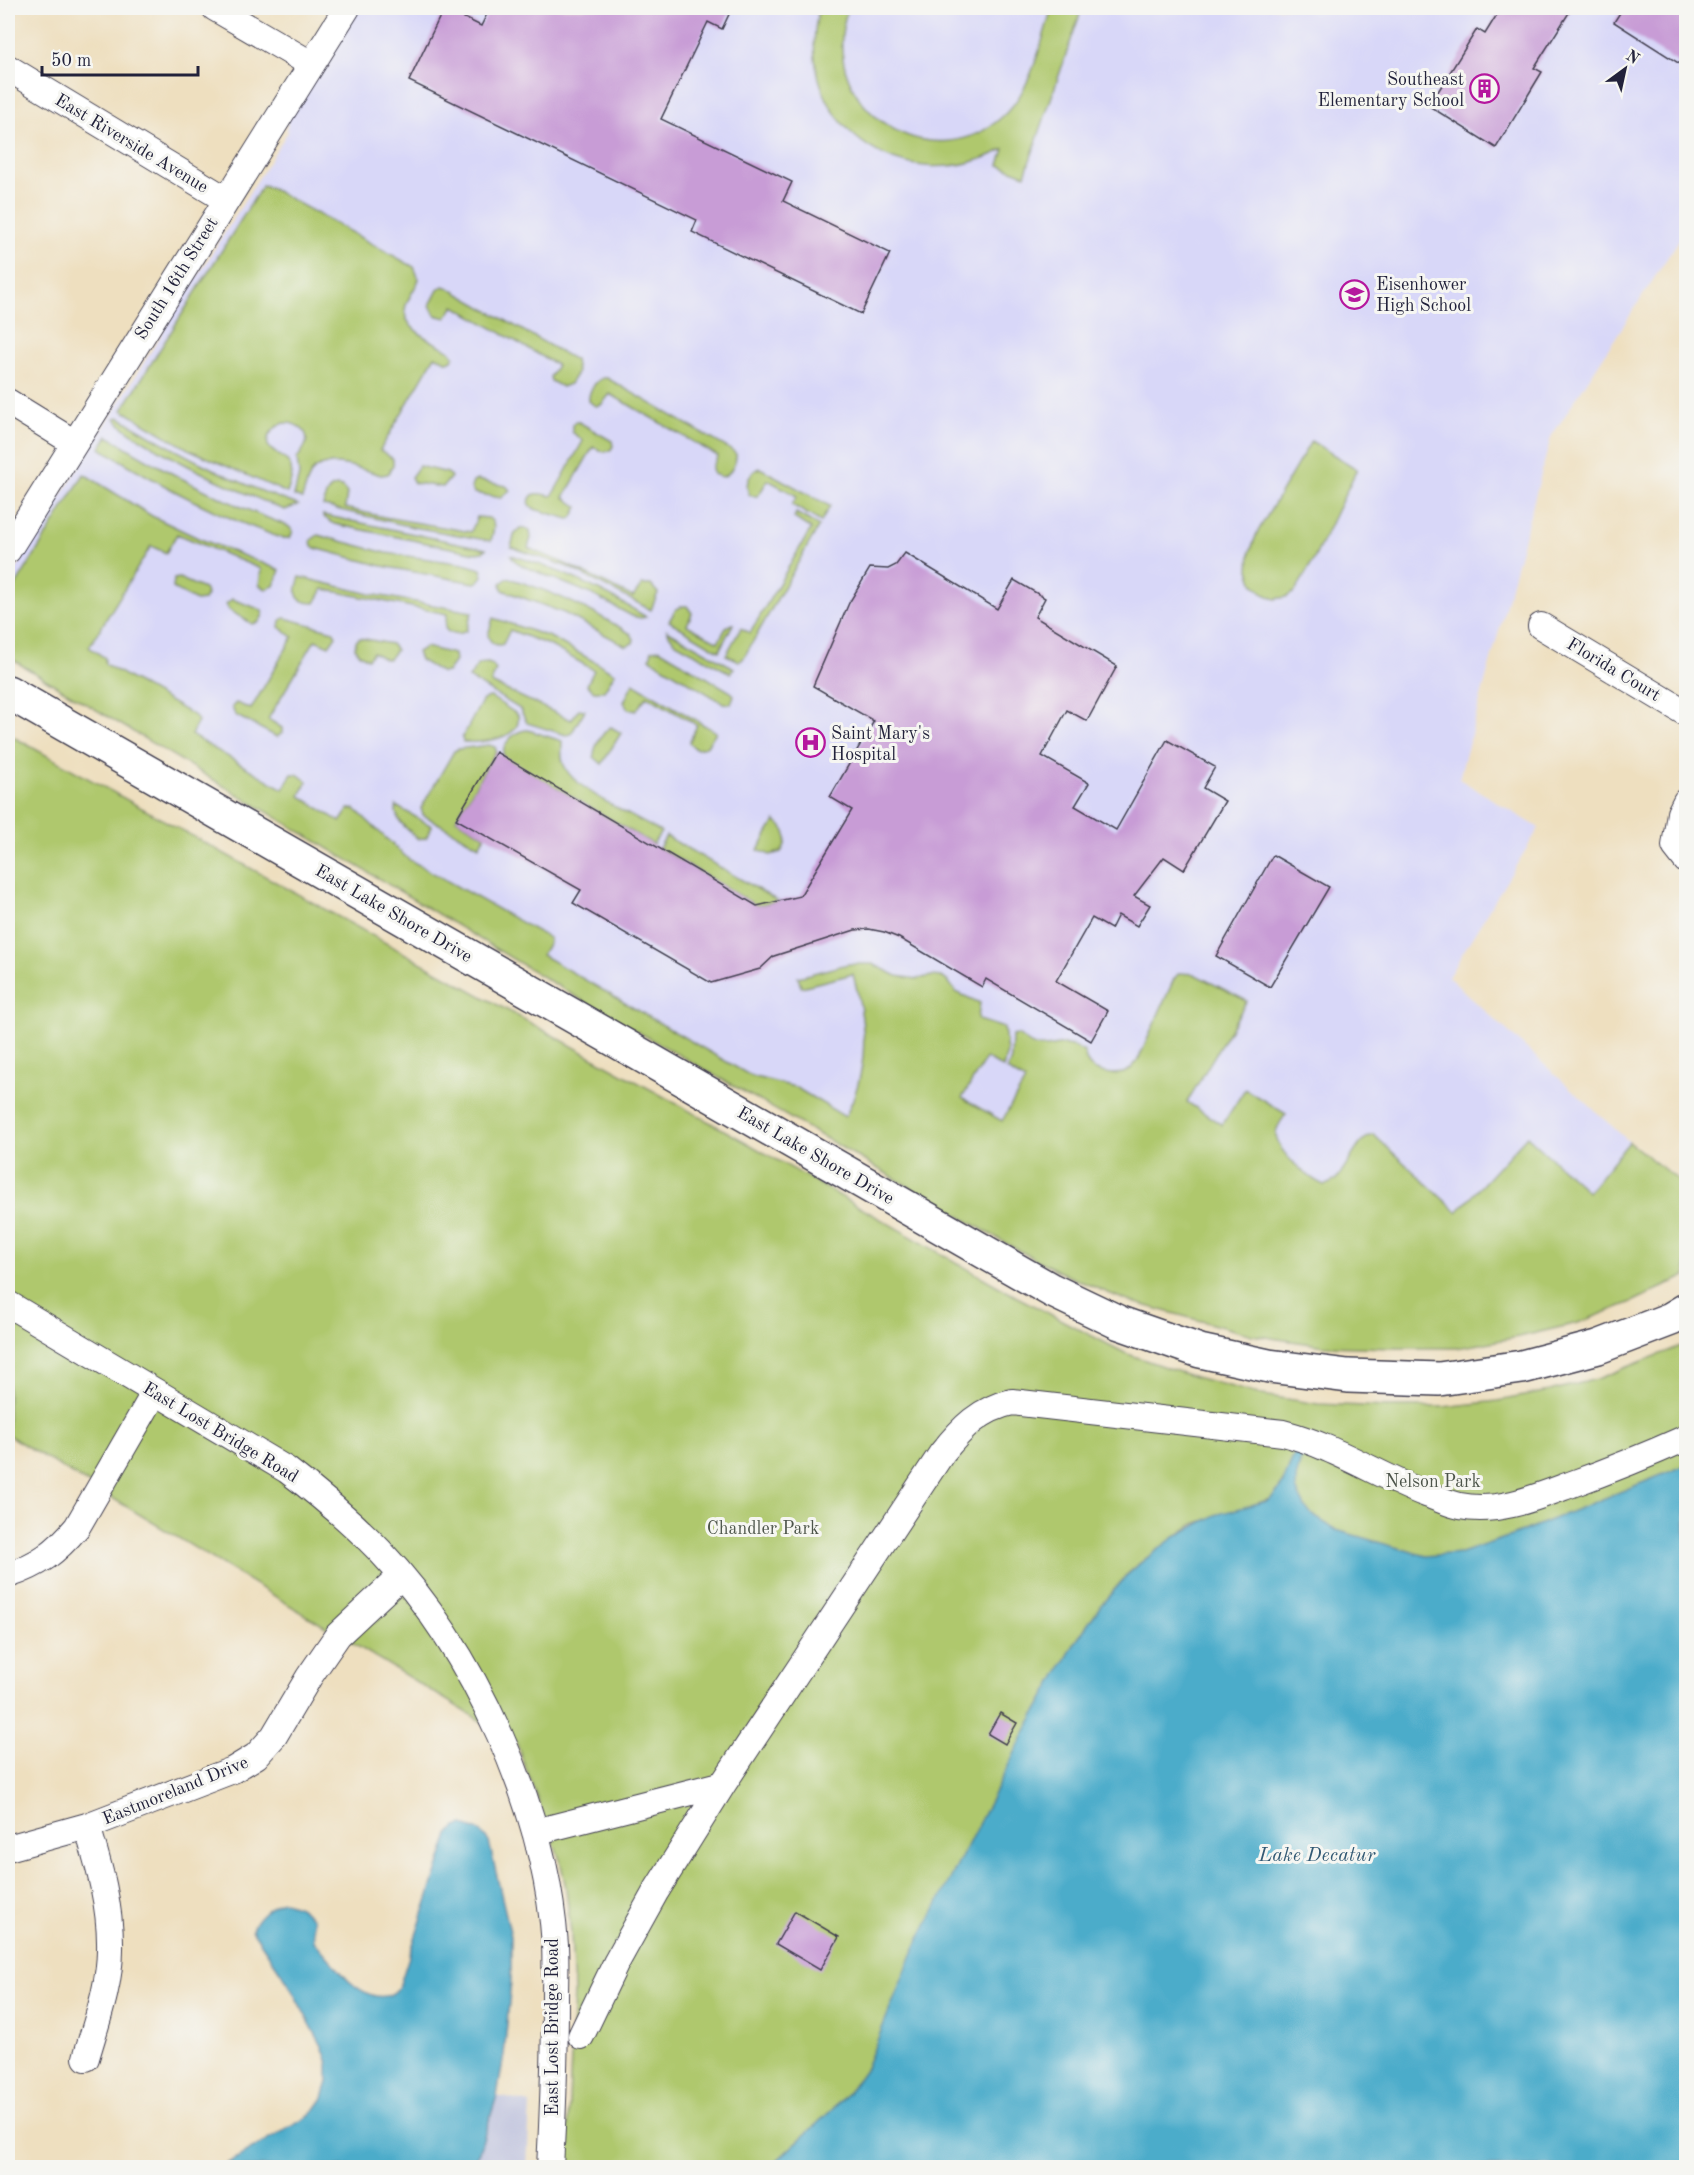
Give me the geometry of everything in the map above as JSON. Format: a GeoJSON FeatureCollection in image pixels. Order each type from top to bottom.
{"type":"FeatureCollection","features":[{"type":"Feature","properties":{"kind":"main road","name":"East Lake Shore Drive"},"geometry":{"type":"LineString","coordinates":[[8,692],[1051,1290],[1120,1323],[1200,1351],[1269,1366],[1348,1376],[1439,1378],[1522,1367],[1598,1347],[1686,1310]]}},
{"type":"Feature","properties":{"kind":"street"},"geometry":{"type":"LineString","coordinates":[[215,8],[311,64]]}},
{"type":"Feature","properties":{"kind":"street","name":"South 16th Street"},"geometry":{"type":"LineString","coordinates":[[8,550],[73,442],[347,8]]}},
{"type":"Feature","properties":{"kind":"street","name":"East Riverside Avenue"},"geometry":{"type":"LineString","coordinates":[[8,68],[225,199]]}},
{"type":"Feature","properties":{"kind":"street"},"geometry":{"type":"LineString","coordinates":[[8,402],[73,442]]}},
{"type":"Feature","properties":{"kind":"street","name":"Florida Court"},"geometry":{"type":"LineString","coordinates":[[1541,626],[1686,713]]}},
{"type":"Feature","properties":{"kind":"street"},"geometry":{"type":"LineString","coordinates":[[1681,853],[1680,813],[1686,801]]}},
{"type":"Feature","properties":{"kind":"street","name":"East Lost Bridge Road"},"geometry":{"type":"LineString","coordinates":[[8,1304],[287,1470],[320,1495],[380,1551],[442,1629],[467,1671],[508,1754],[536,1832],[555,1945],[555,2040],[550,2168]]}},
{"type":"Feature","properties":{"kind":"street"},"geometry":{"type":"LineString","coordinates":[[8,1575],[44,1560],[61,1546],[76,1527],[155,1392]]}},
{"type":"Feature","properties":{"kind":"street"},"geometry":{"type":"LineString","coordinates":[[581,2036],[615,1963],[656,1891],[723,1784],[942,1453],[968,1423],[981,1413],[1012,1402],[1029,1403],[1283,1433],[1338,1452],[1408,1487],[1444,1501],[1461,1506],[1479,1507],[1498,1507],[1550,1492],[1629,1463],[1686,1438]]}},
{"type":"Feature","properties":{"kind":"street","name":"Eastmoreland Drive"},"geometry":{"type":"LineString","coordinates":[[8,1848],[87,1826],[233,1770],[256,1756],[274,1736],[309,1677],[338,1635],[401,1576]]}},
{"type":"Feature","properties":{"kind":"street"},"geometry":{"type":"LineString","coordinates":[[536,1832],[723,1784]]}},
{"type":"Feature","properties":{"kind":"street"},"geometry":{"type":"LineString","coordinates":[[86,2058],[100,2009],[110,1950],[108,1904],[87,1826]]}},
{"type":"Feature","properties":{"kind":"shaded area","name":"Saint Mary's Hospital"},"geometry":{"type":"Polygon","coordinates":[[[347,8],[1686,8],[1686,229],[1551,437],[1459,779],[1539,828],[1448,977],[1635,1147],[1686,1186],[1686,1276],[1632,1302],[1578,1323],[1457,1348],[1325,1346],[1252,1335],[1125,1300],[1068,1276],[1016,1249],[573,995],[8,657],[8,585],[25,554],[287,133],[288,100],[347,8]]]}},
{"type":"Feature","properties":{"kind":"shaded area"},"geometry":{"type":"Polygon","coordinates":[[[497,2096],[530,2103],[527,2167],[474,2168],[497,2096]]]}},
{"type":"Feature","properties":{"kind":"green space"},"geometry":{"type":"Polygon","coordinates":[[[819,8],[848,8],[842,45],[848,77],[864,105],[888,126],[916,138],[947,141],[978,133],[1007,112],[1030,76],[1052,8],[1082,8],[1025,175],[999,165],[1004,149],[965,163],[928,166],[893,159],[862,142],[838,117],[821,86],[814,49],[819,8]]]}},
{"type":"Feature","properties":{"kind":"green space"},"geometry":{"type":"Polygon","coordinates":[[[262,186],[269,187],[414,267],[419,279],[406,305],[405,313],[408,321],[420,334],[450,351],[454,356],[448,362],[435,356],[380,450],[393,459],[393,465],[388,474],[381,475],[345,465],[326,464],[312,472],[302,499],[294,496],[299,475],[297,459],[305,447],[307,438],[300,427],[291,423],[281,424],[267,440],[270,449],[290,465],[292,476],[287,493],[188,449],[122,410],[262,186]]]}},
{"type":"Feature","properties":{"kind":"green space"},"geometry":{"type":"Polygon","coordinates":[[[443,286],[575,360],[577,373],[570,384],[562,387],[551,381],[550,377],[557,365],[454,306],[446,318],[435,315],[430,305],[438,290],[443,286]]]}},
{"type":"Feature","properties":{"kind":"green space"},"geometry":{"type":"Polygon","coordinates":[[[607,378],[733,451],[736,457],[731,471],[722,477],[713,474],[712,467],[718,456],[610,394],[601,405],[595,406],[589,401],[590,394],[595,384],[607,378]]]}},
{"type":"Feature","properties":{"kind":"green space"},"geometry":{"type":"Polygon","coordinates":[[[119,417],[206,466],[298,505],[285,510],[209,476],[132,434],[115,418],[119,417]]]}},
{"type":"Feature","properties":{"kind":"green space"},"geometry":{"type":"Polygon","coordinates":[[[577,421],[612,441],[613,446],[610,451],[604,452],[593,447],[564,497],[578,507],[569,519],[534,509],[529,505],[534,495],[552,496],[583,441],[572,432],[572,425],[577,421]]]}},
{"type":"Feature","properties":{"kind":"green space"},"geometry":{"type":"Polygon","coordinates":[[[108,436],[195,486],[288,526],[293,531],[290,538],[278,537],[239,522],[158,482],[100,448],[108,436]]]}},
{"type":"Feature","properties":{"kind":"green space"},"geometry":{"type":"Polygon","coordinates":[[[1311,441],[1357,469],[1314,559],[1295,592],[1275,599],[1264,594],[1254,584],[1249,570],[1250,552],[1257,533],[1311,441]]]}},
{"type":"Feature","properties":{"kind":"green space"},"geometry":{"type":"Polygon","coordinates":[[[419,466],[448,473],[451,477],[443,487],[414,483],[411,477],[419,466]]]}},
{"type":"Feature","properties":{"kind":"green space"},"geometry":{"type":"Polygon","coordinates":[[[760,468],[830,506],[821,522],[792,505],[797,496],[768,480],[758,496],[749,494],[747,486],[749,478],[760,468]]]}},
{"type":"Feature","properties":{"kind":"green space"},"geometry":{"type":"Polygon","coordinates":[[[84,474],[152,516],[198,538],[280,570],[274,586],[266,589],[259,585],[261,569],[177,534],[166,553],[151,546],[89,647],[105,658],[105,664],[195,716],[198,721],[191,735],[283,789],[292,774],[297,774],[307,781],[300,796],[340,822],[349,809],[355,809],[408,859],[549,938],[542,955],[751,1076],[795,1087],[845,1117],[859,1081],[864,1047],[861,1011],[853,974],[801,987],[798,977],[848,964],[873,964],[897,976],[917,979],[941,977],[948,981],[956,992],[980,1003],[979,1020],[1004,1028],[1007,1052],[1003,1068],[986,1058],[962,1098],[1002,1121],[1025,1081],[1007,1070],[1011,1059],[1012,1036],[1018,1035],[1031,1044],[1041,1047],[1069,1045],[1084,1052],[1088,1063],[1096,1070],[1112,1074],[1126,1072],[1139,1058],[1174,979],[1179,973],[1194,974],[1247,1001],[1187,1102],[1222,1125],[1245,1089],[1286,1114],[1277,1130],[1278,1142],[1295,1164],[1324,1185],[1332,1183],[1338,1177],[1360,1144],[1374,1135],[1457,1212],[1527,1136],[1588,1192],[1629,1142],[1686,1186],[1686,1276],[1632,1302],[1578,1323],[1457,1348],[1393,1348],[1325,1346],[1252,1335],[1125,1300],[1068,1276],[1016,1249],[573,995],[8,657],[8,598],[84,474]]]}},
{"type":"Feature","properties":{"kind":"green space"},"geometry":{"type":"Polygon","coordinates":[[[477,480],[506,486],[510,490],[501,498],[474,493],[471,488],[473,482],[477,480]]]}},
{"type":"Feature","properties":{"kind":"green space"},"geometry":{"type":"Polygon","coordinates":[[[337,486],[342,487],[347,493],[345,508],[384,517],[471,532],[477,517],[489,518],[494,526],[491,541],[413,527],[323,506],[328,491],[337,486]]]}},
{"type":"Feature","properties":{"kind":"green space"},"geometry":{"type":"Polygon","coordinates":[[[796,513],[819,526],[743,659],[739,661],[726,655],[741,628],[750,633],[811,529],[794,518],[796,513]]]}},
{"type":"Feature","properties":{"kind":"green space"},"geometry":{"type":"Polygon","coordinates":[[[323,515],[486,549],[475,553],[334,524],[323,515]]]}},
{"type":"Feature","properties":{"kind":"green space"},"geometry":{"type":"Polygon","coordinates":[[[520,528],[530,531],[531,538],[528,548],[633,597],[642,585],[651,585],[658,593],[651,610],[568,567],[511,547],[515,533],[520,528]]]}},
{"type":"Feature","properties":{"kind":"green space"},"geometry":{"type":"Polygon","coordinates":[[[318,535],[386,553],[464,564],[481,569],[483,576],[474,583],[382,566],[315,548],[311,540],[318,535]]]}},
{"type":"Feature","properties":{"kind":"green space"},"geometry":{"type":"Polygon","coordinates":[[[511,555],[580,581],[646,617],[632,616],[591,594],[523,566],[511,555]]]}},
{"type":"Feature","properties":{"kind":"green space"},"geometry":{"type":"Polygon","coordinates":[[[300,577],[370,594],[472,612],[466,631],[459,634],[448,632],[445,628],[447,614],[323,589],[315,603],[308,603],[297,596],[300,577]]]}},
{"type":"Feature","properties":{"kind":"green space"},"geometry":{"type":"Polygon","coordinates":[[[179,578],[204,589],[207,595],[204,600],[196,601],[173,588],[174,579],[179,578]]]}},
{"type":"Feature","properties":{"kind":"green space"},"geometry":{"type":"Polygon","coordinates":[[[508,578],[587,609],[631,634],[634,639],[633,643],[626,646],[564,613],[505,591],[501,583],[508,578]]]}},
{"type":"Feature","properties":{"kind":"green space"},"geometry":{"type":"Polygon","coordinates":[[[232,599],[262,610],[263,615],[259,622],[252,624],[229,610],[226,604],[232,599]]]}},
{"type":"Feature","properties":{"kind":"green space"},"geometry":{"type":"Polygon","coordinates":[[[687,606],[692,613],[687,625],[718,642],[727,626],[733,624],[719,651],[669,621],[676,609],[687,606]]]}},
{"type":"Feature","properties":{"kind":"green space"},"geometry":{"type":"Polygon","coordinates":[[[493,618],[550,637],[615,673],[604,691],[594,691],[587,685],[594,670],[551,646],[510,630],[503,644],[493,643],[488,635],[493,618]]]}},
{"type":"Feature","properties":{"kind":"green space"},"geometry":{"type":"Polygon","coordinates":[[[282,619],[333,631],[336,636],[329,646],[315,640],[268,719],[282,728],[282,733],[277,737],[235,715],[232,707],[236,703],[251,709],[293,637],[279,627],[282,619]]]}},
{"type":"Feature","properties":{"kind":"green space"},"geometry":{"type":"Polygon","coordinates":[[[667,630],[734,668],[730,673],[676,643],[667,630]]]}},
{"type":"Feature","properties":{"kind":"green space"},"geometry":{"type":"Polygon","coordinates":[[[360,638],[391,644],[396,650],[389,659],[384,659],[373,652],[368,659],[358,653],[355,648],[356,641],[360,638]]]}},
{"type":"Feature","properties":{"kind":"green space"},"geometry":{"type":"Polygon","coordinates":[[[425,647],[454,654],[455,661],[447,672],[442,673],[420,660],[417,652],[425,647]]]}},
{"type":"Feature","properties":{"kind":"green space"},"geometry":{"type":"Polygon","coordinates":[[[659,649],[731,692],[734,695],[731,704],[723,703],[652,660],[650,658],[652,650],[659,649]]]}},
{"type":"Feature","properties":{"kind":"green space"},"geometry":{"type":"Polygon","coordinates":[[[488,663],[496,670],[491,683],[571,720],[579,709],[585,710],[571,734],[566,735],[527,723],[520,709],[469,678],[478,664],[488,663]]]}},
{"type":"Feature","properties":{"kind":"green space"},"geometry":{"type":"Polygon","coordinates":[[[633,683],[716,732],[706,747],[696,749],[689,743],[697,725],[647,696],[636,711],[628,709],[624,702],[633,683]]]}},
{"type":"Feature","properties":{"kind":"green space"},"geometry":{"type":"Polygon","coordinates":[[[491,697],[518,715],[518,723],[514,730],[499,738],[463,742],[462,738],[482,701],[491,697]]]}},
{"type":"Feature","properties":{"kind":"green space"},"geometry":{"type":"Polygon","coordinates":[[[611,727],[621,733],[602,764],[594,757],[595,749],[602,736],[611,727]]]}},
{"type":"Feature","properties":{"kind":"green space"},"geometry":{"type":"Polygon","coordinates":[[[528,730],[562,741],[563,762],[572,777],[609,804],[661,832],[653,844],[503,757],[510,738],[518,732],[528,730]]]}},
{"type":"Feature","properties":{"kind":"green space","name":"Chandler Park"},"geometry":{"type":"Polygon","coordinates":[[[8,734],[742,1140],[1017,1297],[1125,1353],[1188,1375],[1262,1395],[1318,1404],[1443,1407],[1498,1401],[1597,1379],[1686,1344],[1686,1465],[1514,1535],[1461,1553],[1426,1556],[1336,1530],[1312,1515],[1296,1489],[1295,1479],[1302,1455],[1295,1452],[1285,1478],[1273,1498],[1194,1524],[1132,1569],[1101,1605],[1075,1643],[1029,1725],[914,1952],[866,2068],[834,2108],[770,2167],[566,2167],[574,1992],[566,1888],[560,1860],[516,1742],[8,1435],[8,734]]]}},
{"type":"Feature","properties":{"kind":"green space"},"geometry":{"type":"Polygon","coordinates":[[[489,745],[495,747],[497,753],[456,819],[485,836],[479,846],[423,815],[421,808],[454,751],[489,745]]]}},
{"type":"Feature","properties":{"kind":"green space"},"geometry":{"type":"Polygon","coordinates":[[[396,806],[432,826],[426,838],[418,839],[403,825],[397,816],[396,806]]]}},
{"type":"Feature","properties":{"kind":"green space"},"geometry":{"type":"Polygon","coordinates":[[[775,821],[785,831],[786,843],[781,852],[770,855],[758,850],[775,821]]]}},
{"type":"Feature","properties":{"kind":"green space"},"geometry":{"type":"Polygon","coordinates":[[[666,836],[778,901],[757,906],[659,848],[666,836]]]}},
{"type":"Feature","properties":{"kind":"water","name":"Lake Decatur"},"geometry":{"type":"Polygon","coordinates":[[[1295,1452],[1302,1454],[1296,1489],[1312,1515],[1336,1530],[1426,1556],[1461,1553],[1514,1535],[1686,1465],[1686,2167],[770,2167],[834,2108],[866,2068],[913,1952],[1029,1725],[1075,1643],[1101,1605],[1133,1569],[1173,1538],[1215,1515],[1267,1501],[1273,1497],[1284,1480],[1295,1452]]]}},
{"type":"Feature","properties":{"kind":"water"},"geometry":{"type":"Polygon","coordinates":[[[463,1825],[480,1831],[489,1842],[511,1936],[511,1981],[504,2055],[497,2096],[474,2167],[221,2167],[311,2115],[323,2098],[328,2082],[328,2063],[322,2046],[288,1983],[252,1930],[256,1921],[268,1909],[282,1901],[299,1907],[313,1918],[314,1941],[348,1980],[374,1996],[387,1996],[399,1987],[449,1835],[456,1827],[463,1825]]]}},
{"type":"Feature","properties":{"kind":"building"},"geometry":{"type":"Polygon","coordinates":[[[444,8],[481,26],[490,8],[732,8],[722,29],[708,22],[661,119],[792,182],[783,201],[890,253],[861,314],[692,232],[697,220],[409,81],[444,8]]]}},
{"type":"Feature","properties":{"kind":"building","name":"Southeast Elementary School"},"geometry":{"type":"Polygon","coordinates":[[[1501,8],[1572,8],[1534,68],[1542,72],[1496,148],[1429,106],[1477,29],[1485,34],[1501,8]]]}},
{"type":"Feature","properties":{"kind":"building"},"geometry":{"type":"Polygon","coordinates":[[[1623,8],[1686,8],[1686,68],[1614,22],[1623,8]]]}},
{"type":"Feature","properties":{"kind":"building","name":"Saint Mary's Hospital"},"geometry":{"type":"Polygon","coordinates":[[[905,553],[997,609],[1014,580],[1045,598],[1035,617],[1117,666],[1087,721],[1067,710],[1042,756],[1089,783],[1075,806],[1116,830],[1167,740],[1215,767],[1203,788],[1225,801],[1184,870],[1164,857],[1134,896],[1150,905],[1137,926],[1118,915],[1111,929],[1092,918],[1056,981],[1108,1011],[1091,1041],[986,979],[982,987],[899,938],[869,929],[855,930],[774,956],[760,969],[711,983],[573,903],[581,890],[456,819],[496,752],[757,906],[800,896],[852,810],[830,797],[874,721],[813,686],[849,603],[870,568],[888,569],[896,565],[905,553]]]}},
{"type":"Feature","properties":{"kind":"building"},"geometry":{"type":"Polygon","coordinates":[[[1273,855],[1329,887],[1270,987],[1216,956],[1273,855]]]}},
{"type":"Feature","properties":{"kind":"building"},"geometry":{"type":"Polygon","coordinates":[[[1000,1713],[1017,1723],[1005,1744],[988,1734],[1000,1713]]]}},
{"type":"Feature","properties":{"kind":"building"},"geometry":{"type":"Polygon","coordinates":[[[795,1911],[839,1937],[820,1970],[776,1944],[795,1911]]]}},
{"type":"Feature","properties":{"kind":"place","name":"Southeast Elementary School"},"geometry":{"type":"Point","coordinates":[1485,89]}},
{"type":"Feature","properties":{"kind":"place","name":"Eisenhower High School"},"geometry":{"type":"Point","coordinates":[1355,294]}},
{"type":"Feature","properties":{"kind":"place","name":"Saint Mary's Hospital"},"geometry":{"type":"Point","coordinates":[810,743]}},
{"type":"Feature","properties":{"kind":"park label","name":"Nelson Park"},"geometry":{"type":"Point","coordinates":[1433,1481]}}]}
